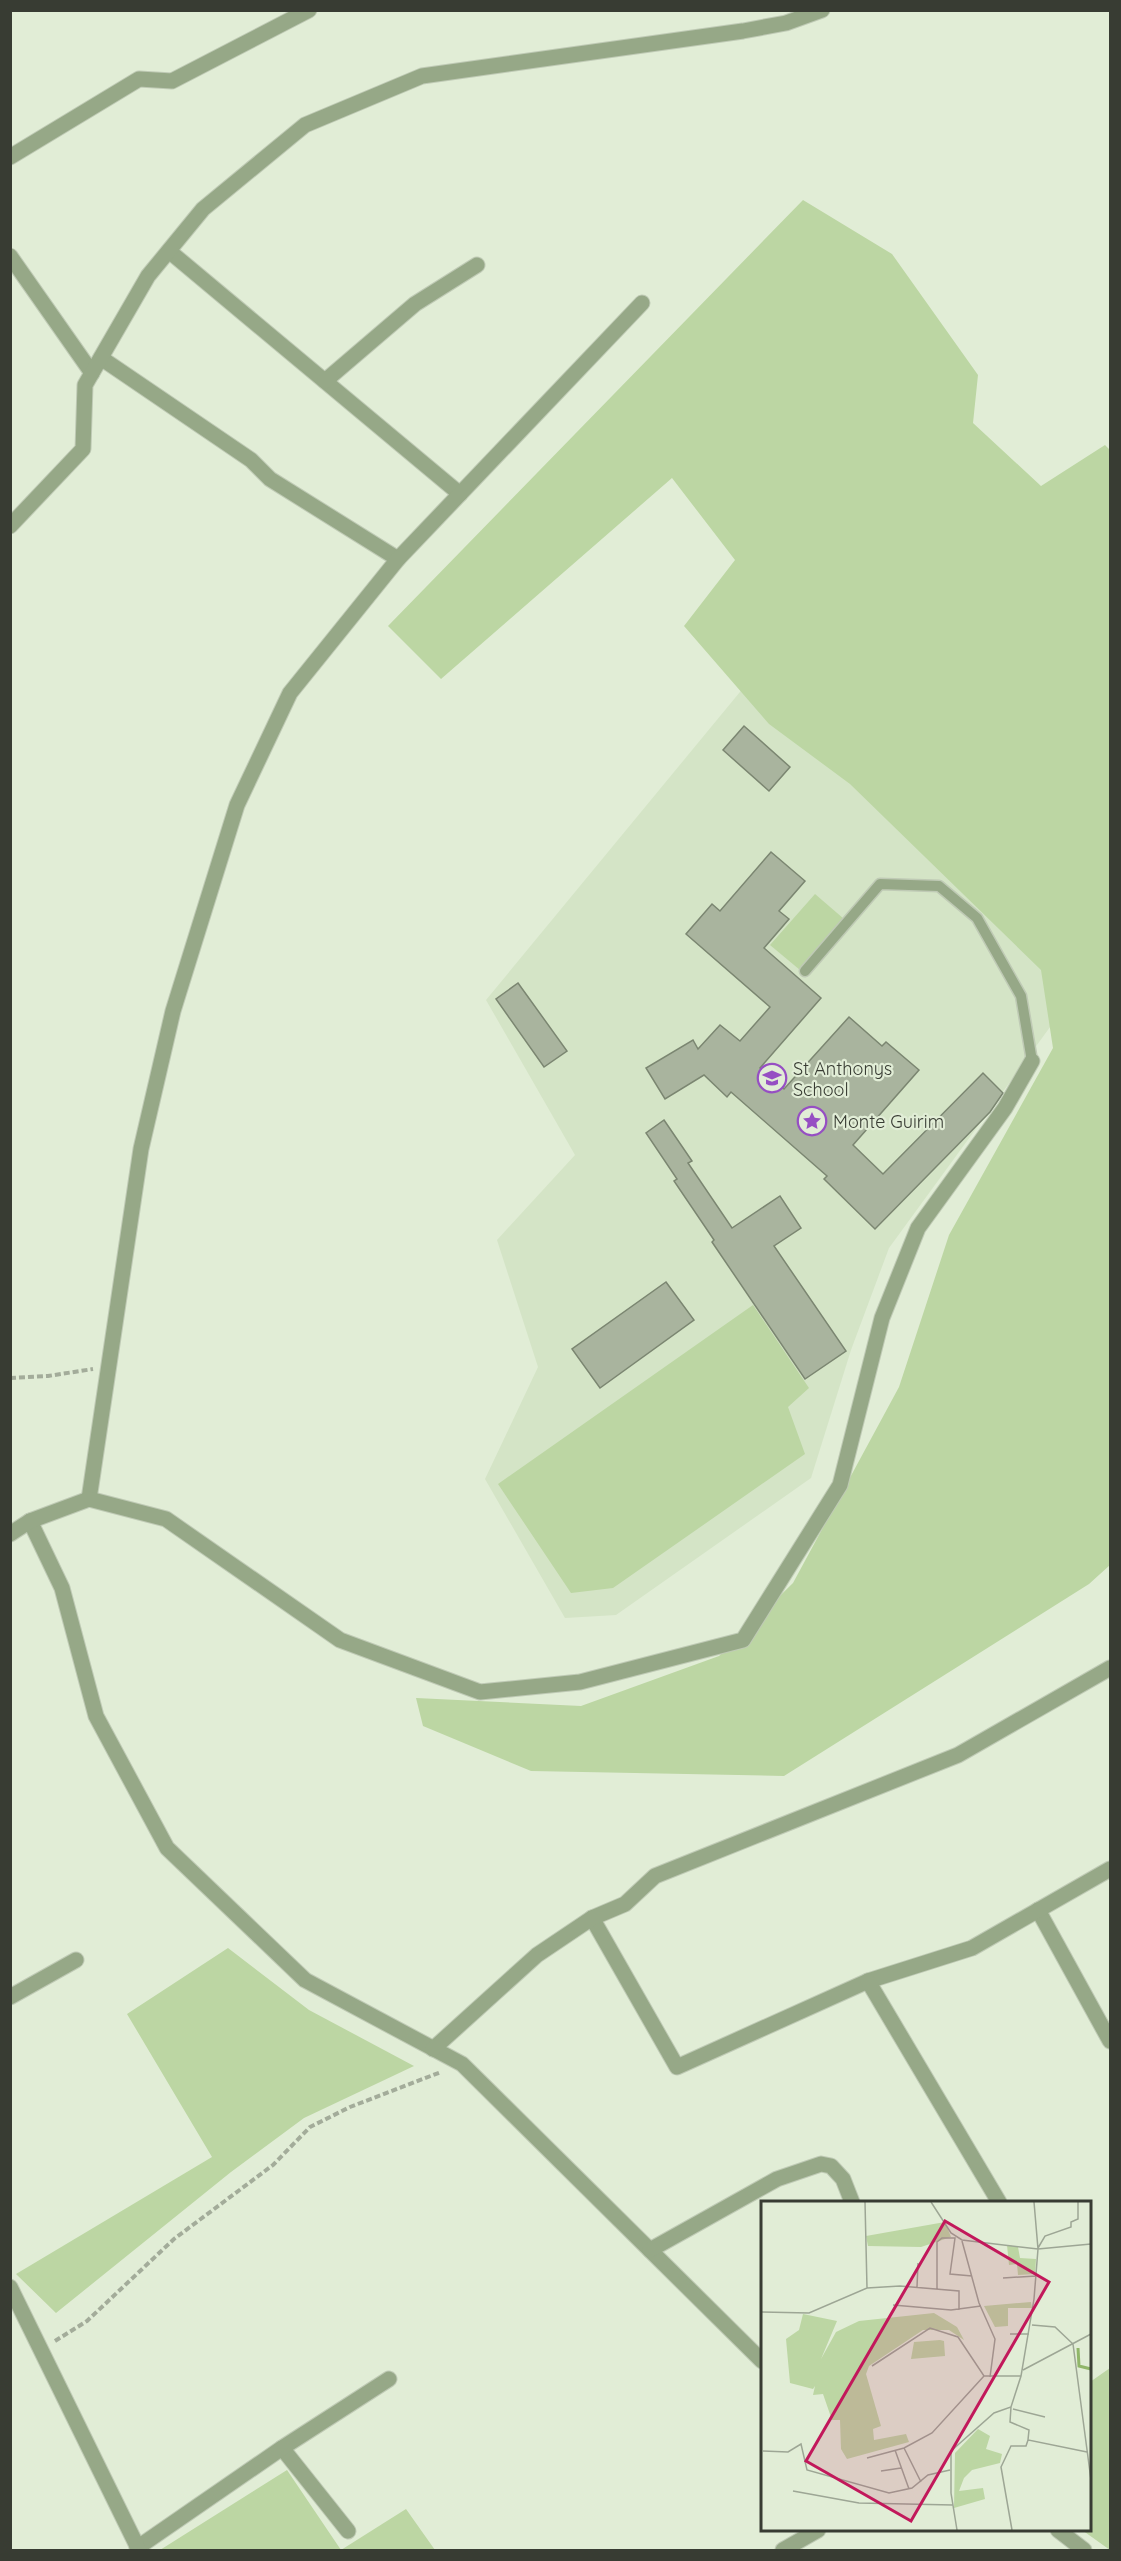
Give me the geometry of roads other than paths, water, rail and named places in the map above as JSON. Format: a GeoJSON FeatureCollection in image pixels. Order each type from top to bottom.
{"type":"FeatureCollection","features":[{"type":"Feature","properties":{"kind":"street"},"geometry":{"type":"LineString","coordinates":[[10,157],[139,79],[172,81],[309,10]]}},
{"type":"Feature","properties":{"kind":"street"},"geometry":{"type":"LineString","coordinates":[[10,526],[83,449],[85,385],[148,276],[203,209],[305,125],[422,76],[743,32],[786,23],[822,10]]}},
{"type":"Feature","properties":{"kind":"street"},"geometry":{"type":"LineString","coordinates":[[169,251],[460,494]]}},
{"type":"Feature","properties":{"kind":"street"},"geometry":{"type":"LineString","coordinates":[[10,256],[92,373]]}},
{"type":"Feature","properties":{"kind":"street"},"geometry":{"type":"LineString","coordinates":[[325,381],[415,304],[477,265]]}},
{"type":"Feature","properties":{"kind":"street"},"geometry":{"type":"LineString","coordinates":[[89,1499],[141,1149],[173,1011],[237,805],[290,693],[398,559],[642,303]]}},
{"type":"Feature","properties":{"kind":"street"},"geometry":{"type":"LineString","coordinates":[[101,358],[251,460],[270,479],[398,559]]}},
{"type":"Feature","properties":{"kind":"street"},"geometry":{"type":"LineString","coordinates":[[10,1534],[30,1521],[89,1499],[166,1519],[340,1640],[480,1692],[580,1682],[743,1640],[840,1485],[882,1318],[918,1228],[1005,1108],[1032,1061]]}},
{"type":"Feature","properties":{"kind":"street"},"geometry":{"type":"LineString","coordinates":[[30,1521],[62,1588],[96,1716],[167,1848],[305,1980],[462,2064],[761,2360]]}},
{"type":"Feature","properties":{"kind":"street"},"geometry":{"type":"LineString","coordinates":[[434,2049],[537,1954],[592,1918],[625,1904],[655,1876],[958,1755],[1110,1668]]}},
{"type":"Feature","properties":{"kind":"street"},"geometry":{"type":"LineString","coordinates":[[592,1918],[676,2067],[868,1981],[972,1948],[1110,1869]]}},
{"type":"Feature","properties":{"kind":"street"},"geometry":{"type":"LineString","coordinates":[[1038,1910],[1110,2041]]}},
{"type":"Feature","properties":{"kind":"street"},"geometry":{"type":"LineString","coordinates":[[10,1997],[76,1960]]}},
{"type":"Feature","properties":{"kind":"street"},"geometry":{"type":"LineString","coordinates":[[868,1981],[998,2201]]}},
{"type":"Feature","properties":{"kind":"street"},"geometry":{"type":"LineString","coordinates":[[650,2250],[777,2179],[821,2164],[831,2166],[843,2179],[852,2201]]}},
{"type":"Feature","properties":{"kind":"street"},"geometry":{"type":"LineString","coordinates":[[10,2287],[138,2549],[282,2448],[389,2379]]}},
{"type":"Feature","properties":{"kind":"street"},"geometry":{"type":"LineString","coordinates":[[282,2448],[348,2531]]}},
{"type":"Feature","properties":{"kind":"street"},"geometry":{"type":"LineString","coordinates":[[783,2550],[815,2531]]}},
{"type":"Feature","properties":{"kind":"street"},"geometry":{"type":"LineString","coordinates":[[1060,2531],[1084,2550]]}},
{"type":"Feature","properties":{"kind":"lane"},"geometry":{"type":"LineString","coordinates":[[805,971],[880,884],[939,885],[977,918],[1021,996],[1032,1061]]}},
{"type":"Feature","properties":{"kind":"place","name":"St Anthonys School"},"geometry":{"type":"Point","coordinates":[772,1078]}},
{"type":"Feature","properties":{"kind":"place","name":"Monte Guirim"},"geometry":{"type":"Point","coordinates":[812,1121]}}]}
